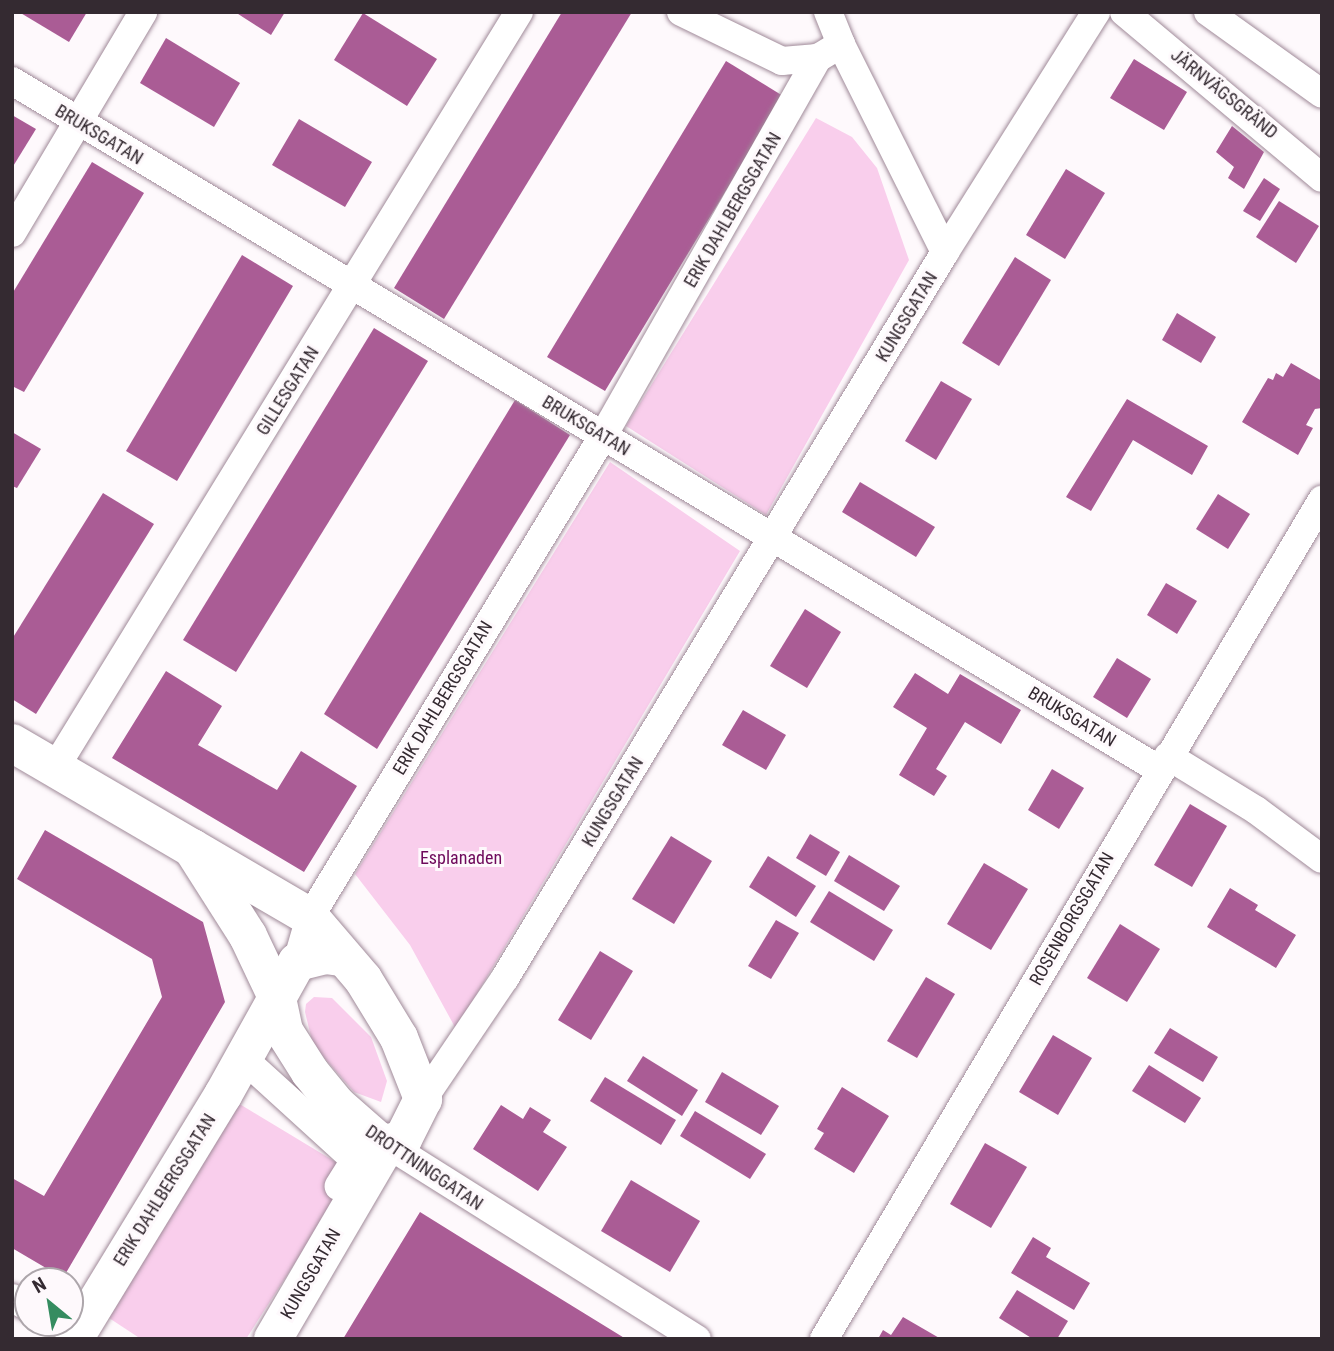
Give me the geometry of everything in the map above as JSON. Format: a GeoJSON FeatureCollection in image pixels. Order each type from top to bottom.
{"type":"FeatureCollection","features":[{"type":"Feature","properties":{"kind":"street"},"geometry":{"type":"LineString","coordinates":[[12,233],[143,12]]}},
{"type":"Feature","properties":{"kind":"street","name":"GILLESGATAN"},"geometry":{"type":"LineString","coordinates":[[55,768],[519,12]]}},
{"type":"Feature","properties":{"kind":"street"},"geometry":{"type":"LineString","coordinates":[[681,12],[782,61],[830,51]]}},
{"type":"Feature","properties":{"kind":"street","name":"KUNGSGATAN"},"geometry":{"type":"LineString","coordinates":[[828,12],[830,51],[945,253]]}},
{"type":"Feature","properties":{"kind":"street","name":"KUNGSGATAN"},"geometry":{"type":"LineString","coordinates":[[273,1339],[387,1144],[403,1139],[420,1107],[506,978],[945,253],[1097,12]]}},
{"type":"Feature","properties":{"kind":"street","name":"JÄRNVÄGSGRÄND"},"geometry":{"type":"LineString","coordinates":[[1124,12],[1322,177]]}},
{"type":"Feature","properties":{"kind":"street"},"geometry":{"type":"LineString","coordinates":[[1208,12],[1322,94]]}},
{"type":"Feature","properties":{"kind":"street","name":"ERIK DAHLBERGSGATAN"},"geometry":{"type":"LineString","coordinates":[[84,1315],[223,1095],[297,961],[310,917],[603,436],[830,51]]}},
{"type":"Feature","properties":{"kind":"street","name":"BRUKSGATAN"},"geometry":{"type":"LineString","coordinates":[[12,81],[772,537],[1164,763],[1256,810],[1322,859]]}},
{"type":"Feature","properties":{"kind":"street","name":"ROSENBORGSGATAN"},"geometry":{"type":"LineString","coordinates":[[824,1339],[1322,500]]}},
{"type":"Feature","properties":{"kind":"street","name":"DROTTNINGGATAN"},"geometry":{"type":"LineString","coordinates":[[12,743],[310,917],[363,979],[399,1038],[420,1107]]}},
{"type":"Feature","properties":{"kind":"street","name":"DROTTNINGGATAN"},"geometry":{"type":"LineString","coordinates":[[192,848],[238,917],[277,997],[284,1031],[315,1080],[337,1105],[428,1174],[697,1339]]}},
{"type":"Feature","properties":{"kind":"street"},"geometry":{"type":"LineString","coordinates":[[297,961],[325,954],[342,957]]}},
{"type":"Feature","properties":{"kind":"street"},"geometry":{"type":"LineString","coordinates":[[256,1070],[355,1160],[339,1186]]}},
{"type":"Feature","properties":{"kind":"street"},"geometry":{"type":"LineString","coordinates":[[420,1107],[428,1174]]}},
{"type":"Feature","properties":{"kind":"green space"},"geometry":{"type":"Polygon","coordinates":[[[816,118],[852,137],[877,168],[909,260],[766,515],[626,426],[816,118]]]}},
{"type":"Feature","properties":{"kind":"green space","name":"Esplanaden"},"geometry":{"type":"Polygon","coordinates":[[[610,462],[740,551],[456,1029],[410,945],[355,874],[610,462]]]}},
{"type":"Feature","properties":{"kind":"green space"},"geometry":{"type":"Polygon","coordinates":[[[314,997],[332,998],[371,1037],[387,1081],[381,1102],[354,1092],[313,1045],[305,1012],[306,1004],[314,997]]]}},
{"type":"Feature","properties":{"kind":"green space"},"geometry":{"type":"Polygon","coordinates":[[[233,1100],[344,1167],[338,1196],[246,1339],[141,1339],[106,1316],[233,1100]]]}},
{"type":"Feature","properties":{"kind":"building"},"geometry":{"type":"Polygon","coordinates":[[[19,12],[87,12],[69,42],[19,12]]]}},
{"type":"Feature","properties":{"kind":"building"},"geometry":{"type":"Polygon","coordinates":[[[235,12],[285,12],[271,35],[235,12]]]}},
{"type":"Feature","properties":{"kind":"building"},"geometry":{"type":"Polygon","coordinates":[[[562,12],[632,12],[444,319],[394,288],[562,12]]]}},
{"type":"Feature","properties":{"kind":"building"},"geometry":{"type":"Polygon","coordinates":[[[363,13],[437,59],[407,106],[334,60],[363,13]]]}},
{"type":"Feature","properties":{"kind":"building"},"geometry":{"type":"Polygon","coordinates":[[[166,38],[240,83],[214,127],[140,83],[166,38]]]}},
{"type":"Feature","properties":{"kind":"building"},"geometry":{"type":"Polygon","coordinates":[[[1134,59],[1187,92],[1164,130],[1110,98],[1134,59]]]}},
{"type":"Feature","properties":{"kind":"building"},"geometry":{"type":"Polygon","coordinates":[[[726,61],[783,96],[605,391],[547,357],[726,61]]]}},
{"type":"Feature","properties":{"kind":"building"},"geometry":{"type":"Polygon","coordinates":[[[12,115],[36,129],[12,168],[12,115]]]}},
{"type":"Feature","properties":{"kind":"building"},"geometry":{"type":"Polygon","coordinates":[[[299,119],[372,162],[345,207],[272,165],[299,119]]]}},
{"type":"Feature","properties":{"kind":"building"},"geometry":{"type":"Polygon","coordinates":[[[1232,126],[1264,152],[1244,189],[1228,178],[1234,167],[1216,152],[1232,126]]]}},
{"type":"Feature","properties":{"kind":"building"},"geometry":{"type":"Polygon","coordinates":[[[92,162],[144,193],[24,392],[12,386],[12,294],[92,162]]]}},
{"type":"Feature","properties":{"kind":"building"},"geometry":{"type":"Polygon","coordinates":[[[1066,169],[1105,193],[1065,259],[1026,235],[1066,169]]]}},
{"type":"Feature","properties":{"kind":"building"},"geometry":{"type":"Polygon","coordinates":[[[1264,178],[1280,189],[1260,221],[1243,211],[1264,178]]]}},
{"type":"Feature","properties":{"kind":"building"},"geometry":{"type":"Polygon","coordinates":[[[1279,201],[1319,226],[1296,263],[1256,237],[1279,201]]]}},
{"type":"Feature","properties":{"kind":"building"},"geometry":{"type":"Polygon","coordinates":[[[242,255],[293,286],[177,481],[126,451],[242,255]]]}},
{"type":"Feature","properties":{"kind":"building"},"geometry":{"type":"Polygon","coordinates":[[[1015,257],[1051,280],[999,366],[962,343],[1015,257]]]}},
{"type":"Feature","properties":{"kind":"building"},"geometry":{"type":"Polygon","coordinates":[[[1177,313],[1216,337],[1201,363],[1162,340],[1177,313]]]}},
{"type":"Feature","properties":{"kind":"building"},"geometry":{"type":"Polygon","coordinates":[[[374,328],[428,361],[236,672],[183,640],[374,328]]]}},
{"type":"Feature","properties":{"kind":"building"},"geometry":{"type":"Polygon","coordinates":[[[1291,363],[1322,381],[1322,408],[1315,409],[1306,425],[1313,428],[1298,455],[1242,422],[1268,378],[1273,380],[1276,373],[1283,377],[1291,363]]]}},
{"type":"Feature","properties":{"kind":"building"},"geometry":{"type":"Polygon","coordinates":[[[941,381],[972,399],[936,460],[905,441],[941,381]]]}},
{"type":"Feature","properties":{"kind":"building"},"geometry":{"type":"Polygon","coordinates":[[[1127,399],[1208,446],[1192,475],[1133,440],[1091,511],[1066,497],[1127,399]]]}},
{"type":"Feature","properties":{"kind":"building"},"geometry":{"type":"Polygon","coordinates":[[[515,400],[570,435],[377,749],[324,714],[515,400]]]}},
{"type":"Feature","properties":{"kind":"building"},"geometry":{"type":"Polygon","coordinates":[[[12,432],[41,449],[17,488],[12,486],[12,432]]]}},
{"type":"Feature","properties":{"kind":"building"},"geometry":{"type":"Polygon","coordinates":[[[860,482],[935,527],[916,557],[842,512],[860,482]]]}},
{"type":"Feature","properties":{"kind":"building"},"geometry":{"type":"Polygon","coordinates":[[[103,493],[154,524],[36,714],[12,699],[12,639],[103,493]]]}},
{"type":"Feature","properties":{"kind":"building"},"geometry":{"type":"Polygon","coordinates":[[[1218,494],[1250,514],[1228,549],[1196,529],[1218,494]]]}},
{"type":"Feature","properties":{"kind":"building"},"geometry":{"type":"Polygon","coordinates":[[[1166,583],[1197,601],[1177,634],[1147,615],[1166,583]]]}},
{"type":"Feature","properties":{"kind":"building"},"geometry":{"type":"Polygon","coordinates":[[[805,609],[841,632],[807,688],[770,666],[805,609]]]}},
{"type":"Feature","properties":{"kind":"building"},"geometry":{"type":"Polygon","coordinates":[[[1117,658],[1151,679],[1127,718],[1093,697],[1117,658]]]}},
{"type":"Feature","properties":{"kind":"building"},"geometry":{"type":"Polygon","coordinates":[[[166,671],[222,706],[198,745],[277,790],[301,751],[357,786],[304,872],[112,758],[166,671]]]}},
{"type":"Feature","properties":{"kind":"building"},"geometry":{"type":"Polygon","coordinates":[[[915,673],[948,694],[960,674],[1021,710],[1001,744],[965,722],[936,769],[947,776],[934,796],[899,775],[927,728],[893,707],[915,673]]]}},
{"type":"Feature","properties":{"kind":"building"},"geometry":{"type":"Polygon","coordinates":[[[743,710],[786,735],[766,770],[722,745],[743,710]]]}},
{"type":"Feature","properties":{"kind":"building"},"geometry":{"type":"Polygon","coordinates":[[[1052,769],[1084,788],[1059,829],[1028,810],[1052,769]]]}},
{"type":"Feature","properties":{"kind":"building"},"geometry":{"type":"Polygon","coordinates":[[[1190,804],[1227,826],[1192,887],[1154,865],[1190,804]]]}},
{"type":"Feature","properties":{"kind":"building"},"geometry":{"type":"Polygon","coordinates":[[[45,830],[203,922],[225,1002],[69,1267],[44,1267],[12,1248],[12,1178],[44,1196],[162,997],[152,959],[17,879],[45,830]]]}},
{"type":"Feature","properties":{"kind":"building"},"geometry":{"type":"Polygon","coordinates":[[[810,834],[840,852],[826,876],[796,858],[810,834]]]}},
{"type":"Feature","properties":{"kind":"building"},"geometry":{"type":"Polygon","coordinates":[[[671,836],[712,861],[674,924],[632,899],[671,836]]]}},
{"type":"Feature","properties":{"kind":"building"},"geometry":{"type":"Polygon","coordinates":[[[849,855],[900,886],[884,911],[834,881],[849,855]]]}},
{"type":"Feature","properties":{"kind":"building"},"geometry":{"type":"Polygon","coordinates":[[[768,856],[816,886],[796,917],[749,887],[768,856]]]}},
{"type":"Feature","properties":{"kind":"building"},"geometry":{"type":"Polygon","coordinates":[[[984,863],[1028,889],[991,950],[947,924],[984,863]]]}},
{"type":"Feature","properties":{"kind":"building"},"geometry":{"type":"Polygon","coordinates":[[[1230,888],[1258,905],[1255,910],[1296,935],[1276,968],[1207,927],[1230,888]]]}},
{"type":"Feature","properties":{"kind":"building"},"geometry":{"type":"Polygon","coordinates":[[[829,891],[893,930],[874,961],[810,922],[829,891]]]}},
{"type":"Feature","properties":{"kind":"building"},"geometry":{"type":"Polygon","coordinates":[[[776,920],[799,933],[771,979],[748,966],[776,920]]]}},
{"type":"Feature","properties":{"kind":"building"},"geometry":{"type":"Polygon","coordinates":[[[1120,924],[1160,949],[1127,1002],[1087,978],[1120,924]]]}},
{"type":"Feature","properties":{"kind":"building"},"geometry":{"type":"Polygon","coordinates":[[[600,951],[633,971],[591,1040],[558,1020],[600,951]]]}},
{"type":"Feature","properties":{"kind":"building"},"geometry":{"type":"Polygon","coordinates":[[[926,977],[955,994],[917,1058],[887,1041],[926,977]]]}},
{"type":"Feature","properties":{"kind":"building"},"geometry":{"type":"Polygon","coordinates":[[[1170,1028],[1218,1057],[1203,1082],[1154,1053],[1170,1028]]]}},
{"type":"Feature","properties":{"kind":"building"},"geometry":{"type":"Polygon","coordinates":[[[1053,1035],[1092,1058],[1058,1115],[1019,1092],[1053,1035]]]}},
{"type":"Feature","properties":{"kind":"building"},"geometry":{"type":"Polygon","coordinates":[[[643,1056],[698,1090],[682,1116],[627,1081],[643,1056]]]}},
{"type":"Feature","properties":{"kind":"building"},"geometry":{"type":"Polygon","coordinates":[[[1149,1065],[1201,1098],[1185,1123],[1132,1091],[1149,1065]]]}},
{"type":"Feature","properties":{"kind":"building"},"geometry":{"type":"Polygon","coordinates":[[[722,1072],[779,1106],[761,1135],[705,1102],[722,1072]]]}},
{"type":"Feature","properties":{"kind":"building"},"geometry":{"type":"Polygon","coordinates":[[[605,1077],[676,1120],[661,1145],[590,1101],[605,1077]]]}},
{"type":"Feature","properties":{"kind":"building"},"geometry":{"type":"Polygon","coordinates":[[[842,1087],[889,1116],[854,1173],[814,1149],[824,1133],[817,1129],[842,1087]]]}},
{"type":"Feature","properties":{"kind":"building"},"geometry":{"type":"Polygon","coordinates":[[[501,1105],[523,1119],[530,1107],[551,1120],[543,1132],[567,1147],[538,1191],[473,1149],[501,1105]]]}},
{"type":"Feature","properties":{"kind":"building"},"geometry":{"type":"Polygon","coordinates":[[[695,1111],[766,1154],[750,1179],[680,1136],[695,1111]]]}},
{"type":"Feature","properties":{"kind":"building"},"geometry":{"type":"Polygon","coordinates":[[[985,1143],[1027,1167],[991,1228],[950,1204],[985,1143]]]}},
{"type":"Feature","properties":{"kind":"building"},"geometry":{"type":"Polygon","coordinates":[[[631,1180],[700,1221],[670,1272],[601,1231],[631,1180]]]}},
{"type":"Feature","properties":{"kind":"building"},"geometry":{"type":"Polygon","coordinates":[[[420,1212],[465,1240],[626,1339],[343,1339],[420,1212]]]}},
{"type":"Feature","properties":{"kind":"building"},"geometry":{"type":"Polygon","coordinates":[[[1033,1237],[1051,1248],[1046,1257],[1090,1283],[1074,1310],[1011,1273],[1033,1237]]]}},
{"type":"Feature","properties":{"kind":"building"},"geometry":{"type":"Polygon","coordinates":[[[1017,1290],[1068,1321],[1057,1339],[1033,1339],[999,1318],[1017,1290]]]}},
{"type":"Feature","properties":{"kind":"building"},"geometry":{"type":"Polygon","coordinates":[[[903,1317],[941,1339],[878,1339],[883,1330],[891,1335],[903,1317]]]}}]}
